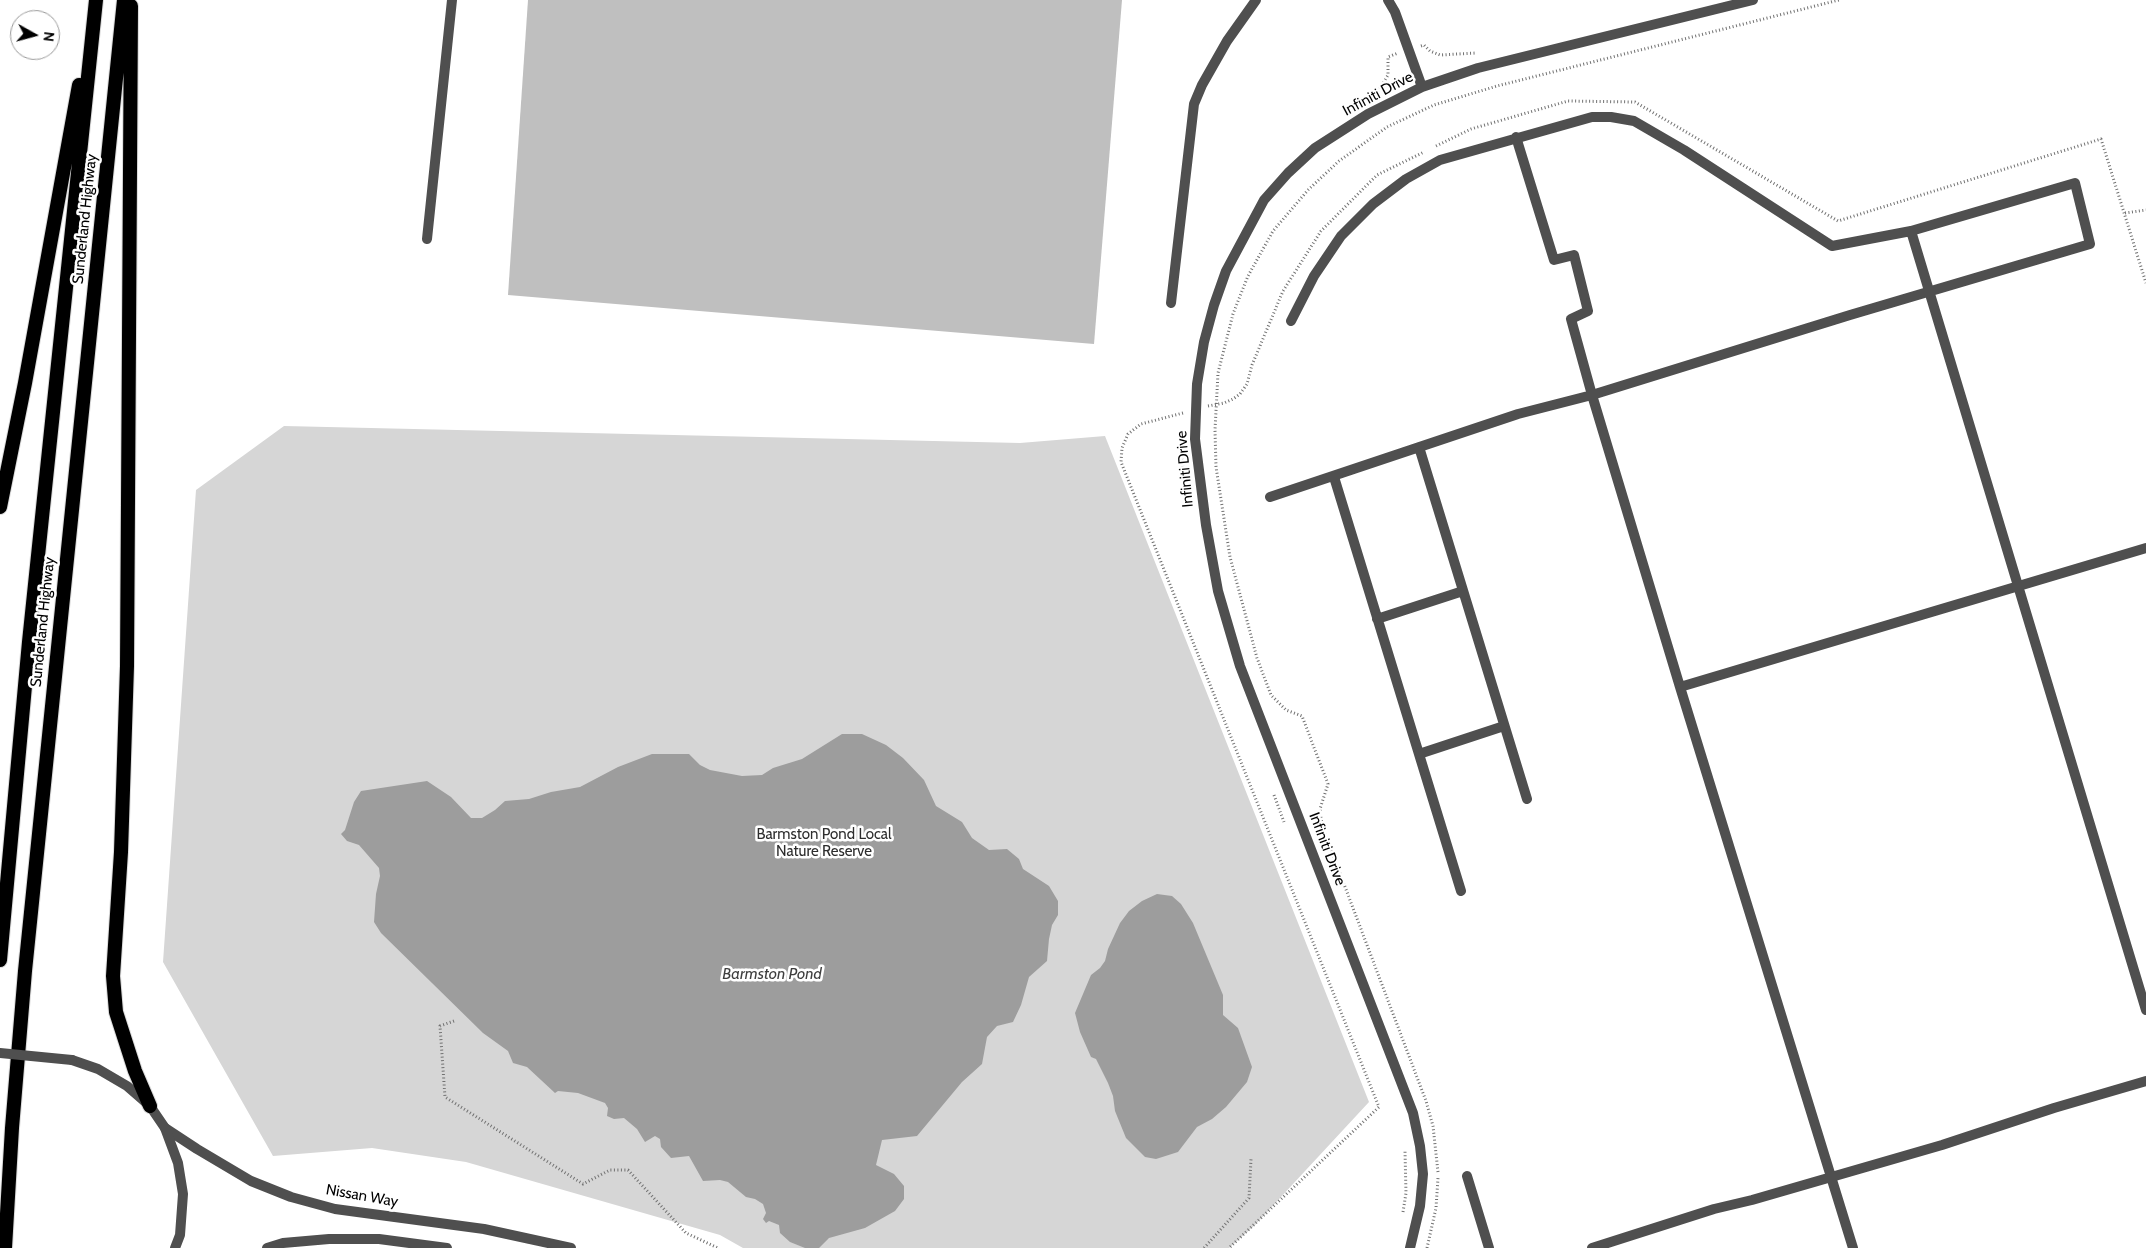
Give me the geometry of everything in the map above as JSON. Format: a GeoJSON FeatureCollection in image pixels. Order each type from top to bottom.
{"type":"FeatureCollection","features":[{"type":"Feature","properties":{"kind":"highway"},"geometry":{"type":"LineString","coordinates":[[0,507],[26,383],[96,0]]}},
{"type":"Feature","properties":{"kind":"highway","name":"Sunderland Highway"},"geometry":{"type":"LineString","coordinates":[[0,960],[29,642],[96,0]]}},
{"type":"Feature","properties":{"kind":"highway","name":"Sunderland Highway"},"geometry":{"type":"LineString","coordinates":[[5,1248],[12,1128],[25,971],[124,0]]}},
{"type":"Feature","properties":{"kind":"highway"},"geometry":{"type":"LineString","coordinates":[[130,0],[126,666],[121,852],[113,976],[116,1012],[135,1071],[150,1106]]}},
{"type":"Feature","properties":{"kind":"street"},"geometry":{"type":"LineString","coordinates":[[427,239],[452,0]]}},
{"type":"Feature","properties":{"kind":"street"},"geometry":{"type":"LineString","coordinates":[[1171,303],[1194,104],[1202,85],[1227,41],[1256,0]]}},
{"type":"Feature","properties":{"kind":"street"},"geometry":{"type":"LineString","coordinates":[[1388,0],[1395,12],[1422,87]]}},
{"type":"Feature","properties":{"kind":"street","name":"Infiniti Drive"},"geometry":{"type":"LineString","coordinates":[[1410,1248],[1420,1206],[1423,1174],[1420,1146],[1413,1113],[1240,666],[1218,591],[1198,472],[1196,409],[1197,384],[1204,342],[1214,305],[1226,272],[1264,200],[1288,173],[1315,148],[1368,114],[1422,87],[1478,68],[1753,0]]}},
{"type":"Feature","properties":{"kind":"street"},"geometry":{"type":"LineString","coordinates":[[1270,497],[1518,414],[1592,395],[2090,244],[2076,183],[1911,231],[1832,246],[1684,150],[1634,121],[1612,117],[1592,117],[1440,160],[1406,179],[1373,204],[1341,236],[1314,276],[1291,321]]}},
{"type":"Feature","properties":{"kind":"street"},"geometry":{"type":"LineString","coordinates":[[1516,137],[1554,260],[1574,255],[1588,311],[1571,319],[1592,395],[1853,1248]]}},
{"type":"Feature","properties":{"kind":"street"},"geometry":{"type":"LineString","coordinates":[[1911,231],[2146,1010]]}},
{"type":"Feature","properties":{"kind":"street"},"geometry":{"type":"LineString","coordinates":[[1419,448],[1527,799]]}},
{"type":"Feature","properties":{"kind":"street"},"geometry":{"type":"LineString","coordinates":[[1334,477],[1461,891]]}},
{"type":"Feature","properties":{"kind":"street"},"geometry":{"type":"LineString","coordinates":[[1680,687],[2146,548]]}},
{"type":"Feature","properties":{"kind":"street"},"geometry":{"type":"LineString","coordinates":[[1377,620],[1463,591]]}},
{"type":"Feature","properties":{"kind":"street"},"geometry":{"type":"LineString","coordinates":[[1419,754],[1504,726]]}},
{"type":"Feature","properties":{"kind":"street"},"geometry":{"type":"LineString","coordinates":[[0,1053],[72,1060],[98,1069],[127,1086],[150,1106],[165,1128],[178,1163],[182,1194],[180,1235],[175,1248]]}},
{"type":"Feature","properties":{"kind":"street"},"geometry":{"type":"LineString","coordinates":[[1592,1248],[1714,1209],[1831,1178],[1942,1145],[2054,1108],[2146,1081]]}},
{"type":"Feature","properties":{"kind":"street","name":"Nissan Way"},"geometry":{"type":"LineString","coordinates":[[165,1128],[252,1181],[291,1197],[335,1209],[484,1229],[571,1248]]}},
{"type":"Feature","properties":{"kind":"street"},"geometry":{"type":"LineString","coordinates":[[1467,1176],[1489,1248]]}},
{"type":"Feature","properties":{"kind":"street"},"geometry":{"type":"LineString","coordinates":[[267,1248],[283,1243],[330,1239],[379,1239],[446,1248]]}},
{"type":"Feature","properties":{"kind":"path"},"geometry":{"type":"LineString","coordinates":[[1427,1248],[1433,1226],[1438,1189],[1433,1126],[1426,1101],[1322,826],[1320,809],[1328,784],[1302,716],[1286,710],[1271,695],[1257,658],[1236,582],[1221,506],[1216,467],[1215,405],[1218,373],[1233,314],[1248,276],[1273,231],[1308,190],[1339,161],[1386,127],[1434,105],[1496,86],[1839,0]]}},
{"type":"Feature","properties":{"kind":"path"},"geometry":{"type":"LineString","coordinates":[[1230,1248],[1379,1107],[1121,462],[1122,448],[1128,434],[1141,424],[1224,403],[1240,394],[1247,384],[1283,291],[1321,231],[1377,175],[1471,129],[1568,100],[1635,102],[1838,221],[2101,139],[2146,283]]}},
{"type":"Feature","properties":{"kind":"path"},"geometry":{"type":"LineString","coordinates":[[2125,213],[2146,210]]}},
{"type":"Feature","properties":{"kind":"path"},"geometry":{"type":"LineString","coordinates":[[454,1021],[440,1026],[445,1097],[583,1184],[610,1170],[628,1170],[686,1233],[718,1248]]}},
{"type":"Feature","properties":{"kind":"path"},"geometry":{"type":"LineString","coordinates":[[1204,1248],[1249,1198],[1251,1159]]}},
{"type":"Feature","properties":{"kind":"green space","name":"Barmston Pond Local Nature Reserve"},"geometry":{"type":"Polygon","coordinates":[[[284,426],[1020,443],[1105,436],[1369,1102],[1255,1225],[1229,1248],[743,1248],[720,1235],[466,1162],[372,1148],[273,1156],[163,962],[196,490],[284,426]]]}},
{"type":"Feature","properties":{"kind":"water","name":"Barmston Pond"},"geometry":{"type":"Polygon","coordinates":[[[842,734],[862,734],[886,745],[903,758],[924,780],[936,806],[962,822],[972,838],[989,850],[1007,849],[1019,859],[1023,869],[1049,886],[1058,901],[1058,915],[1052,925],[1047,961],[1029,977],[1021,1005],[1013,1022],[997,1026],[987,1037],[982,1064],[962,1082],[917,1136],[882,1140],[876,1165],[894,1174],[904,1186],[904,1199],[895,1211],[865,1228],[829,1238],[819,1248],[805,1248],[790,1242],[780,1233],[779,1225],[769,1221],[766,1223],[763,1219],[766,1213],[763,1204],[755,1199],[746,1197],[728,1182],[720,1180],[703,1181],[689,1156],[671,1158],[661,1147],[660,1139],[655,1136],[645,1142],[637,1129],[624,1118],[614,1119],[607,1116],[608,1108],[605,1103],[578,1093],[558,1091],[555,1093],[527,1067],[513,1063],[508,1051],[483,1033],[381,933],[374,922],[376,894],[380,876],[379,868],[359,845],[347,841],[341,834],[345,830],[354,802],[361,791],[427,781],[451,797],[471,818],[482,818],[505,801],[529,799],[551,792],[580,787],[618,767],[652,754],[689,754],[700,765],[710,770],[742,776],[762,775],[773,768],[802,759],[842,734]]]}},
{"type":"Feature","properties":{"kind":"water"},"geometry":{"type":"Polygon","coordinates":[[[1157,894],[1172,896],[1181,904],[1193,923],[1223,995],[1223,1015],[1238,1028],[1252,1067],[1247,1082],[1226,1107],[1212,1119],[1197,1127],[1178,1152],[1156,1159],[1145,1157],[1126,1138],[1115,1111],[1113,1096],[1108,1083],[1096,1059],[1091,1057],[1080,1032],[1075,1013],[1091,975],[1105,961],[1108,949],[1120,923],[1129,911],[1142,901],[1157,894]]]}},
{"type":"Feature","properties":{"kind":"building"},"geometry":{"type":"Polygon","coordinates":[[[528,0],[1122,0],[1094,344],[508,295],[528,0]]]}}]}
